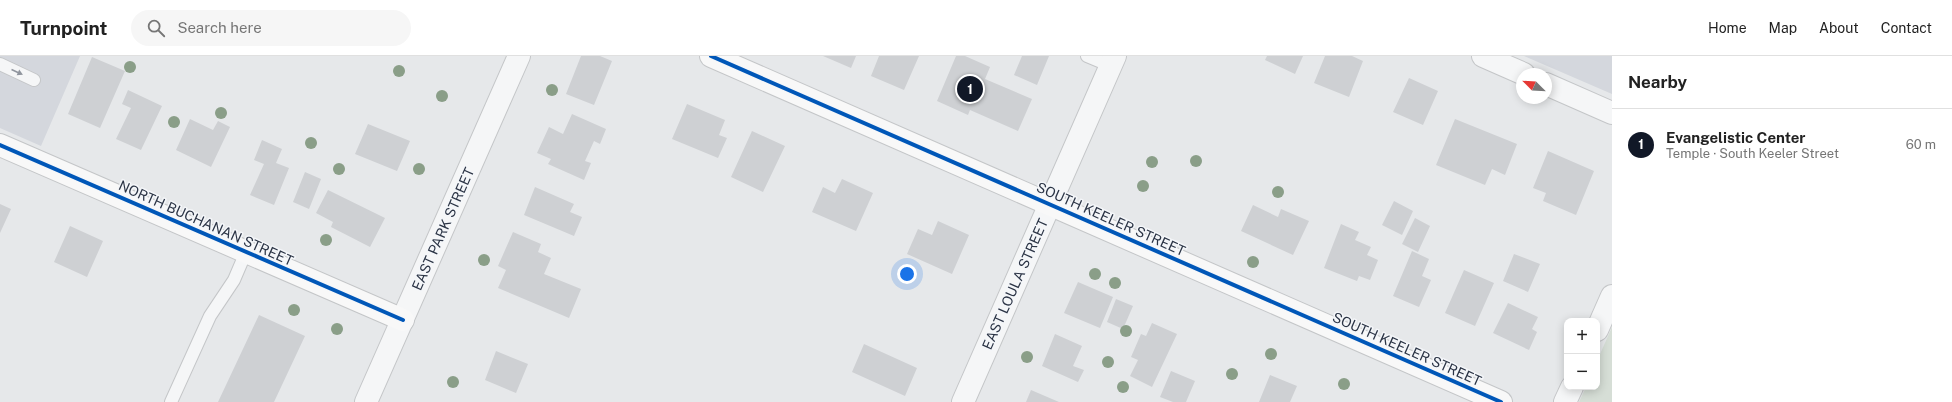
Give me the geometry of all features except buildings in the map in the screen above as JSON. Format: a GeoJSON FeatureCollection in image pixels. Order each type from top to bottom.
{"type":"FeatureCollection","features":[{"type":"Feature","properties":{"kind":"street","name":"EAST PARK STREET"},"geometry":{"type":"LineString","coordinates":[[366,402],[519,56]]}},
{"type":"Feature","properties":{"kind":"street","name":"SOUTH KEELER STREET"},"geometry":{"type":"LineString","coordinates":[[712,56],[1501,402]]}},
{"type":"Feature","properties":{"kind":"street"},"geometry":{"type":"LineString","coordinates":[[1483,56],[1516,70]]}},
{"type":"Feature","properties":{"kind":"street","name":"EAST LOULA STREET"},"geometry":{"type":"LineString","coordinates":[[963,402],[1113,61]]}},
{"type":"Feature","properties":{"kind":"street"},"geometry":{"type":"LineString","coordinates":[[1552,87],[1612,113]]}},
{"type":"Feature","properties":{"kind":"street","name":"NORTH BUCHANAN STREET"},"geometry":{"type":"LineString","coordinates":[[0,145],[403,320]]}},
{"type":"Feature","properties":{"kind":"street"},"geometry":{"type":"LineString","coordinates":[[1600,323],[1612,296]]}},
{"type":"Feature","properties":{"kind":"street"},"geometry":{"type":"LineString","coordinates":[[1565,402],[1571,390]]}},
{"type":"Feature","properties":{"kind":"lane"},"geometry":{"type":"LineString","coordinates":[[1087,56],[1113,61]]}},
{"type":"Feature","properties":{"kind":"lane"},"geometry":{"type":"LineString","coordinates":[[0,64],[34,80]]}},
{"type":"Feature","properties":{"kind":"lane"},"geometry":{"type":"LineString","coordinates":[[171,402],[210,316],[234,280],[246,252]]}},
{"type":"Feature","properties":{"kind":"shaded area"},"geometry":{"type":"Polygon","coordinates":[[[0,56],[80,56],[41,146],[0,128],[0,56]]]}},
{"type":"Feature","properties":{"kind":"shaded area"},"geometry":{"type":"Polygon","coordinates":[[[1524,56],[1612,56],[1612,94],[1552,68],[1524,56]]]}},
{"type":"Feature","properties":{"kind":"shaded area"},"geometry":{"type":"Polygon","coordinates":[[[1612,327],[1612,402],[1579,402],[1585,390],[1600,390],[1600,354],[1612,327]]]}},
{"type":"Feature","properties":{"kind":"cycle path"},"geometry":{"type":"LineString","coordinates":[[711,56],[1501,402]]}},
{"type":"Feature","properties":{"kind":"cycle path"},"geometry":{"type":"LineString","coordinates":[[0,145],[403,320]]}},
{"type":"Feature","properties":{"kind":"place","name":"Evangelistic Center"},"geometry":{"type":"Point","coordinates":[970,89]}}]}
